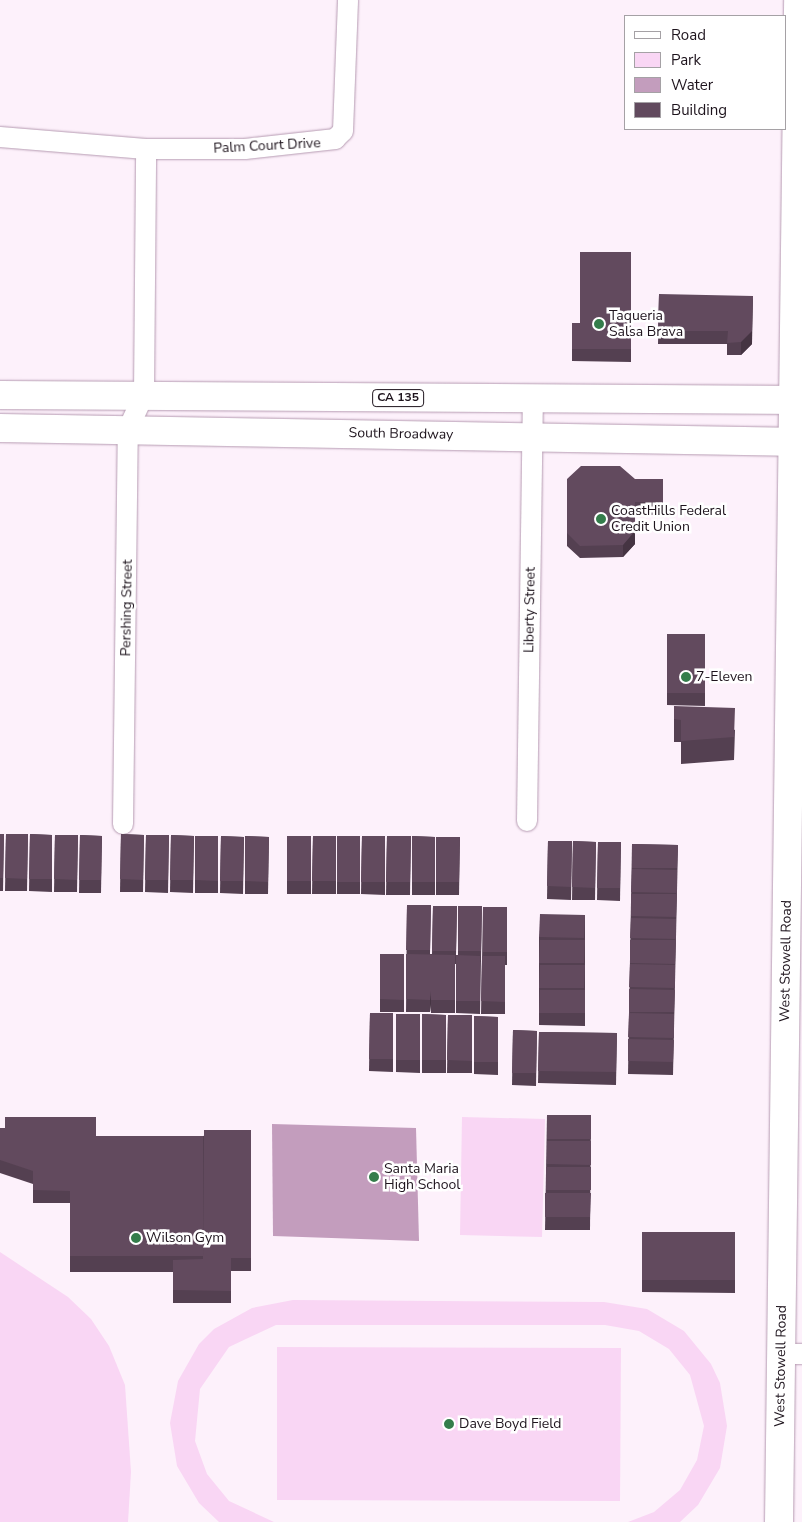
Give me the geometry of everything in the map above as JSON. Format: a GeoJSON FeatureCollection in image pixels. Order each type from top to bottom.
{"type":"FeatureCollection","features":[{"type":"Feature","properties":{"kind":"main road","name":"West Stowell Road"},"geometry":{"type":"LineString","coordinates":[[778,1522],[792,1354],[799,400],[798,0]]}},
{"type":"Feature","properties":{"kind":"main road","name":"CA 135"},"geometry":{"type":"LineString","coordinates":[[0,395],[799,400]]}},
{"type":"Feature","properties":{"kind":"main road","name":"South Broadway"},"geometry":{"type":"LineString","coordinates":[[0,428],[798,442]]}},
{"type":"Feature","properties":{"kind":"street","name":"Palm Court Drive"},"geometry":{"type":"LineString","coordinates":[[0,137],[146,149],[245,149],[335,140],[342,131],[348,0]]}},
{"type":"Feature","properties":{"kind":"street"},"geometry":{"type":"LineString","coordinates":[[144,395],[146,149]]}},
{"type":"Feature","properties":{"kind":"street","name":"Pershing Street"},"geometry":{"type":"LineString","coordinates":[[123,824],[128,429],[144,395]]}},
{"type":"Feature","properties":{"kind":"street","name":"Liberty Street"},"geometry":{"type":"LineString","coordinates":[[527,821],[533,399]]}},
{"type":"Feature","properties":{"kind":"green space"},"geometry":{"type":"Polygon","coordinates":[[[462,1117],[545,1119],[542,1237],[460,1235],[462,1117]]]}},
{"type":"Feature","properties":{"kind":"green space"},"geometry":{"type":"Polygon","coordinates":[[[0,1252],[68,1297],[91,1319],[109,1346],[125,1385],[131,1472],[128,1522],[0,1522],[0,1252]]]}},
{"type":"Feature","properties":{"kind":"green space"},"geometry":{"type":"Polygon","coordinates":[[[293,1300],[604,1302],[647,1309],[684,1331],[711,1364],[720,1383],[727,1426],[720,1468],[698,1505],[680,1522],[628,1522],[654,1512],[680,1490],[697,1460],[704,1426],[690,1375],[669,1349],[639,1331],[605,1325],[276,1325],[229,1347],[200,1389],[195,1441],[207,1474],[229,1501],[274,1522],[219,1522],[199,1503],[177,1466],[170,1423],[178,1381],[199,1344],[214,1329],[252,1308],[293,1300]]]}},
{"type":"Feature","properties":{"kind":"green space","name":"Dave Boyd Field"},"geometry":{"type":"Polygon","coordinates":[[[277,1347],[621,1348],[620,1501],[277,1500],[277,1347]]]}},
{"type":"Feature","properties":{"kind":"water"},"geometry":{"type":"Polygon","coordinates":[[[272,1124],[416,1128],[419,1241],[273,1236],[272,1124]]]}},
{"type":"Feature","properties":{"kind":"building"},"geometry":{"type":"Polygon","coordinates":[[[580,252],[631,252],[631,349],[572,349],[572,323],[580,323],[580,252]]]}},
{"type":"Feature","properties":{"kind":"building"},"geometry":{"type":"Polygon","coordinates":[[[659,294],[753,296],[752,331],[741,342],[727,343],[728,331],[658,331],[659,294]]]}},
{"type":"Feature","properties":{"kind":"building"},"geometry":{"type":"Polygon","coordinates":[[[581,466],[620,466],[635,479],[663,479],[663,502],[635,502],[635,531],[623,545],[580,546],[567,533],[567,479],[581,466]]]}},
{"type":"Feature","properties":{"kind":"building"},"geometry":{"type":"Polygon","coordinates":[[[667,634],[705,634],[705,693],[667,693],[667,634]]]}},
{"type":"Feature","properties":{"kind":"building"},"geometry":{"type":"Polygon","coordinates":[[[674,706],[735,708],[734,737],[681,741],[681,720],[674,719],[674,706]]]}},
{"type":"Feature","properties":{"kind":"building"},"geometry":{"type":"Polygon","coordinates":[[[0,834],[4,834],[3,878],[0,878],[0,834]]]}},
{"type":"Feature","properties":{"kind":"building"},"geometry":{"type":"Polygon","coordinates":[[[6,834],[28,834],[27,879],[5,878],[6,834]]]}},
{"type":"Feature","properties":{"kind":"building"},"geometry":{"type":"Polygon","coordinates":[[[30,834],[52,835],[52,879],[29,879],[30,834]]]}},
{"type":"Feature","properties":{"kind":"building"},"geometry":{"type":"Polygon","coordinates":[[[121,834],[144,835],[143,880],[120,879],[121,834]]]}},
{"type":"Feature","properties":{"kind":"building"},"geometry":{"type":"Polygon","coordinates":[[[55,835],[78,835],[77,880],[54,879],[55,835]]]}},
{"type":"Feature","properties":{"kind":"building"},"geometry":{"type":"Polygon","coordinates":[[[80,835],[102,836],[101,880],[79,880],[80,835]]]}},
{"type":"Feature","properties":{"kind":"building"},"geometry":{"type":"Polygon","coordinates":[[[146,835],[169,835],[168,880],[145,880],[146,835]]]}},
{"type":"Feature","properties":{"kind":"building"},"geometry":{"type":"Polygon","coordinates":[[[171,835],[194,836],[193,880],[170,880],[171,835]]]}},
{"type":"Feature","properties":{"kind":"building"},"geometry":{"type":"Polygon","coordinates":[[[195,836],[218,836],[218,881],[195,880],[195,836]]]}},
{"type":"Feature","properties":{"kind":"building"},"geometry":{"type":"Polygon","coordinates":[[[221,836],[244,837],[243,881],[220,881],[221,836]]]}},
{"type":"Feature","properties":{"kind":"building"},"geometry":{"type":"Polygon","coordinates":[[[245,836],[269,837],[268,882],[245,881],[245,836]]]}},
{"type":"Feature","properties":{"kind":"building"},"geometry":{"type":"Polygon","coordinates":[[[287,836],[311,836],[311,881],[287,881],[287,836]]]}},
{"type":"Feature","properties":{"kind":"building"},"geometry":{"type":"Polygon","coordinates":[[[313,836],[336,836],[336,881],[312,881],[313,836]]]}},
{"type":"Feature","properties":{"kind":"building"},"geometry":{"type":"Polygon","coordinates":[[[337,836],[360,836],[360,882],[337,882],[337,836]]]}},
{"type":"Feature","properties":{"kind":"building"},"geometry":{"type":"Polygon","coordinates":[[[362,836],[385,836],[385,882],[361,882],[362,836]]]}},
{"type":"Feature","properties":{"kind":"building"},"geometry":{"type":"Polygon","coordinates":[[[387,836],[411,836],[410,882],[386,882],[387,836]]]}},
{"type":"Feature","properties":{"kind":"building"},"geometry":{"type":"Polygon","coordinates":[[[412,836],[435,837],[435,882],[412,882],[412,836]]]}},
{"type":"Feature","properties":{"kind":"building"},"geometry":{"type":"Polygon","coordinates":[[[436,837],[460,837],[459,882],[436,882],[436,837]]]}},
{"type":"Feature","properties":{"kind":"building"},"geometry":{"type":"Polygon","coordinates":[[[548,841],[572,841],[571,887],[547,886],[548,841]]]}},
{"type":"Feature","properties":{"kind":"building"},"geometry":{"type":"Polygon","coordinates":[[[573,841],[596,842],[595,888],[572,887],[573,841]]]}},
{"type":"Feature","properties":{"kind":"building"},"geometry":{"type":"Polygon","coordinates":[[[598,842],[621,842],[620,888],[597,888],[598,842]]]}},
{"type":"Feature","properties":{"kind":"building"},"geometry":{"type":"Polygon","coordinates":[[[632,844],[678,845],[677,868],[632,868],[632,844]]]}},
{"type":"Feature","properties":{"kind":"building"},"geometry":{"type":"Polygon","coordinates":[[[632,869],[677,870],[677,893],[631,892],[632,869]]]}},
{"type":"Feature","properties":{"kind":"building"},"geometry":{"type":"Polygon","coordinates":[[[631,894],[677,894],[676,917],[631,916],[631,894]]]}},
{"type":"Feature","properties":{"kind":"building"},"geometry":{"type":"Polygon","coordinates":[[[407,905],[431,905],[430,950],[406,950],[407,905]]]}},
{"type":"Feature","properties":{"kind":"building"},"geometry":{"type":"Polygon","coordinates":[[[433,906],[457,906],[456,951],[432,951],[433,906]]]}},
{"type":"Feature","properties":{"kind":"building"},"geometry":{"type":"Polygon","coordinates":[[[458,906],[482,906],[481,951],[458,951],[458,906]]]}},
{"type":"Feature","properties":{"kind":"building"},"geometry":{"type":"Polygon","coordinates":[[[483,907],[507,907],[507,952],[483,952],[483,907]]]}},
{"type":"Feature","properties":{"kind":"building"},"geometry":{"type":"Polygon","coordinates":[[[540,914],[585,915],[584,938],[539,937],[540,914]]]}},
{"type":"Feature","properties":{"kind":"building"},"geometry":{"type":"Polygon","coordinates":[[[631,918],[676,919],[676,939],[630,938],[631,918]]]}},
{"type":"Feature","properties":{"kind":"building"},"geometry":{"type":"Polygon","coordinates":[[[540,940],[585,940],[584,963],[539,963],[540,940]]]}},
{"type":"Feature","properties":{"kind":"building"},"geometry":{"type":"Polygon","coordinates":[[[630,940],[676,940],[675,964],[630,963],[630,940]]]}},
{"type":"Feature","properties":{"kind":"building"},"geometry":{"type":"Polygon","coordinates":[[[380,954],[404,954],[404,1000],[380,999],[380,954]]]}},
{"type":"Feature","properties":{"kind":"building"},"geometry":{"type":"Polygon","coordinates":[[[406,954],[455,955],[455,1000],[431,1000],[431,991],[430,1000],[406,999],[406,954]]]}},
{"type":"Feature","properties":{"kind":"building"},"geometry":{"type":"Polygon","coordinates":[[[456,955],[480,956],[480,1001],[456,1001],[456,955]]]}},
{"type":"Feature","properties":{"kind":"building"},"geometry":{"type":"Polygon","coordinates":[[[482,956],[505,956],[505,1002],[481,1001],[482,956]]]}},
{"type":"Feature","properties":{"kind":"building"},"geometry":{"type":"Polygon","coordinates":[[[630,964],[675,965],[675,988],[629,987],[630,964]]]}},
{"type":"Feature","properties":{"kind":"building"},"geometry":{"type":"Polygon","coordinates":[[[540,965],[585,965],[584,988],[539,988],[540,965]]]}},
{"type":"Feature","properties":{"kind":"building"},"geometry":{"type":"Polygon","coordinates":[[[629,989],[675,990],[674,1012],[629,1012],[629,989]]]}},
{"type":"Feature","properties":{"kind":"building"},"geometry":{"type":"Polygon","coordinates":[[[540,990],[585,990],[585,1013],[539,1013],[540,990]]]}},
{"type":"Feature","properties":{"kind":"building"},"geometry":{"type":"Polygon","coordinates":[[[370,1013],[393,1013],[393,1059],[369,1059],[370,1013]]]}},
{"type":"Feature","properties":{"kind":"building"},"geometry":{"type":"Polygon","coordinates":[[[629,1013],[674,1014],[674,1038],[628,1037],[629,1013]]]}},
{"type":"Feature","properties":{"kind":"building"},"geometry":{"type":"Polygon","coordinates":[[[396,1014],[420,1014],[420,1060],[396,1060],[396,1014]]]}},
{"type":"Feature","properties":{"kind":"building"},"geometry":{"type":"Polygon","coordinates":[[[422,1014],[446,1015],[446,1060],[422,1060],[422,1014]]]}},
{"type":"Feature","properties":{"kind":"building"},"geometry":{"type":"Polygon","coordinates":[[[448,1015],[472,1015],[472,1061],[447,1060],[448,1015]]]}},
{"type":"Feature","properties":{"kind":"building"},"geometry":{"type":"Polygon","coordinates":[[[474,1016],[498,1017],[498,1062],[474,1062],[474,1016]]]}},
{"type":"Feature","properties":{"kind":"building"},"geometry":{"type":"Polygon","coordinates":[[[513,1030],[537,1031],[536,1073],[512,1073],[513,1030]]]}},
{"type":"Feature","properties":{"kind":"building"},"geometry":{"type":"Polygon","coordinates":[[[539,1032],[617,1033],[616,1072],[538,1071],[539,1032]]]}},
{"type":"Feature","properties":{"kind":"building"},"geometry":{"type":"Polygon","coordinates":[[[628,1039],[674,1040],[673,1062],[628,1061],[628,1039]]]}},
{"type":"Feature","properties":{"kind":"building"},"geometry":{"type":"Polygon","coordinates":[[[547,1115],[591,1115],[591,1139],[547,1139],[547,1115]]]}},
{"type":"Feature","properties":{"kind":"building"},"geometry":{"type":"Polygon","coordinates":[[[5,1117],[96,1117],[96,1136],[70,1136],[70,1191],[33,1190],[33,1171],[0,1160],[0,1128],[5,1128],[5,1117]]]}},
{"type":"Feature","properties":{"kind":"building"},"geometry":{"type":"Polygon","coordinates":[[[204,1130],[251,1130],[251,1258],[231,1258],[231,1291],[173,1290],[173,1260],[203,1259],[204,1130]]]}},
{"type":"Feature","properties":{"kind":"building","name":"Wilson Gym"},"geometry":{"type":"Polygon","coordinates":[[[70,1136],[203,1136],[203,1256],[70,1256],[70,1136]]]}},
{"type":"Feature","properties":{"kind":"building"},"geometry":{"type":"Polygon","coordinates":[[[547,1141],[591,1141],[591,1165],[547,1164],[547,1141]]]}},
{"type":"Feature","properties":{"kind":"building"},"geometry":{"type":"Polygon","coordinates":[[[546,1167],[591,1167],[591,1190],[546,1190],[546,1167]]]}},
{"type":"Feature","properties":{"kind":"building"},"geometry":{"type":"Polygon","coordinates":[[[545,1193],[591,1193],[590,1217],[545,1217],[545,1193]]]}},
{"type":"Feature","properties":{"kind":"building"},"geometry":{"type":"Polygon","coordinates":[[[642,1232],[735,1232],[735,1280],[642,1280],[642,1232]]]}},
{"type":"Feature","properties":{"kind":"place","name":"Taqueria Salsa Brava"},"geometry":{"type":"Point","coordinates":[599,324]}},
{"type":"Feature","properties":{"kind":"place","name":"CoastHills Federal Credit Union"},"geometry":{"type":"Point","coordinates":[601,519]}},
{"type":"Feature","properties":{"kind":"place","name":"7-Eleven"},"geometry":{"type":"Point","coordinates":[686,677]}},
{"type":"Feature","properties":{"kind":"place","name":"Santa Maria High School"},"geometry":{"type":"Point","coordinates":[374,1177]}},
{"type":"Feature","properties":{"kind":"place","name":"Wilson Gym"},"geometry":{"type":"Point","coordinates":[136,1238]}},
{"type":"Feature","properties":{"kind":"place","name":"Dave Boyd Field"},"geometry":{"type":"Point","coordinates":[449,1424]}}]}
